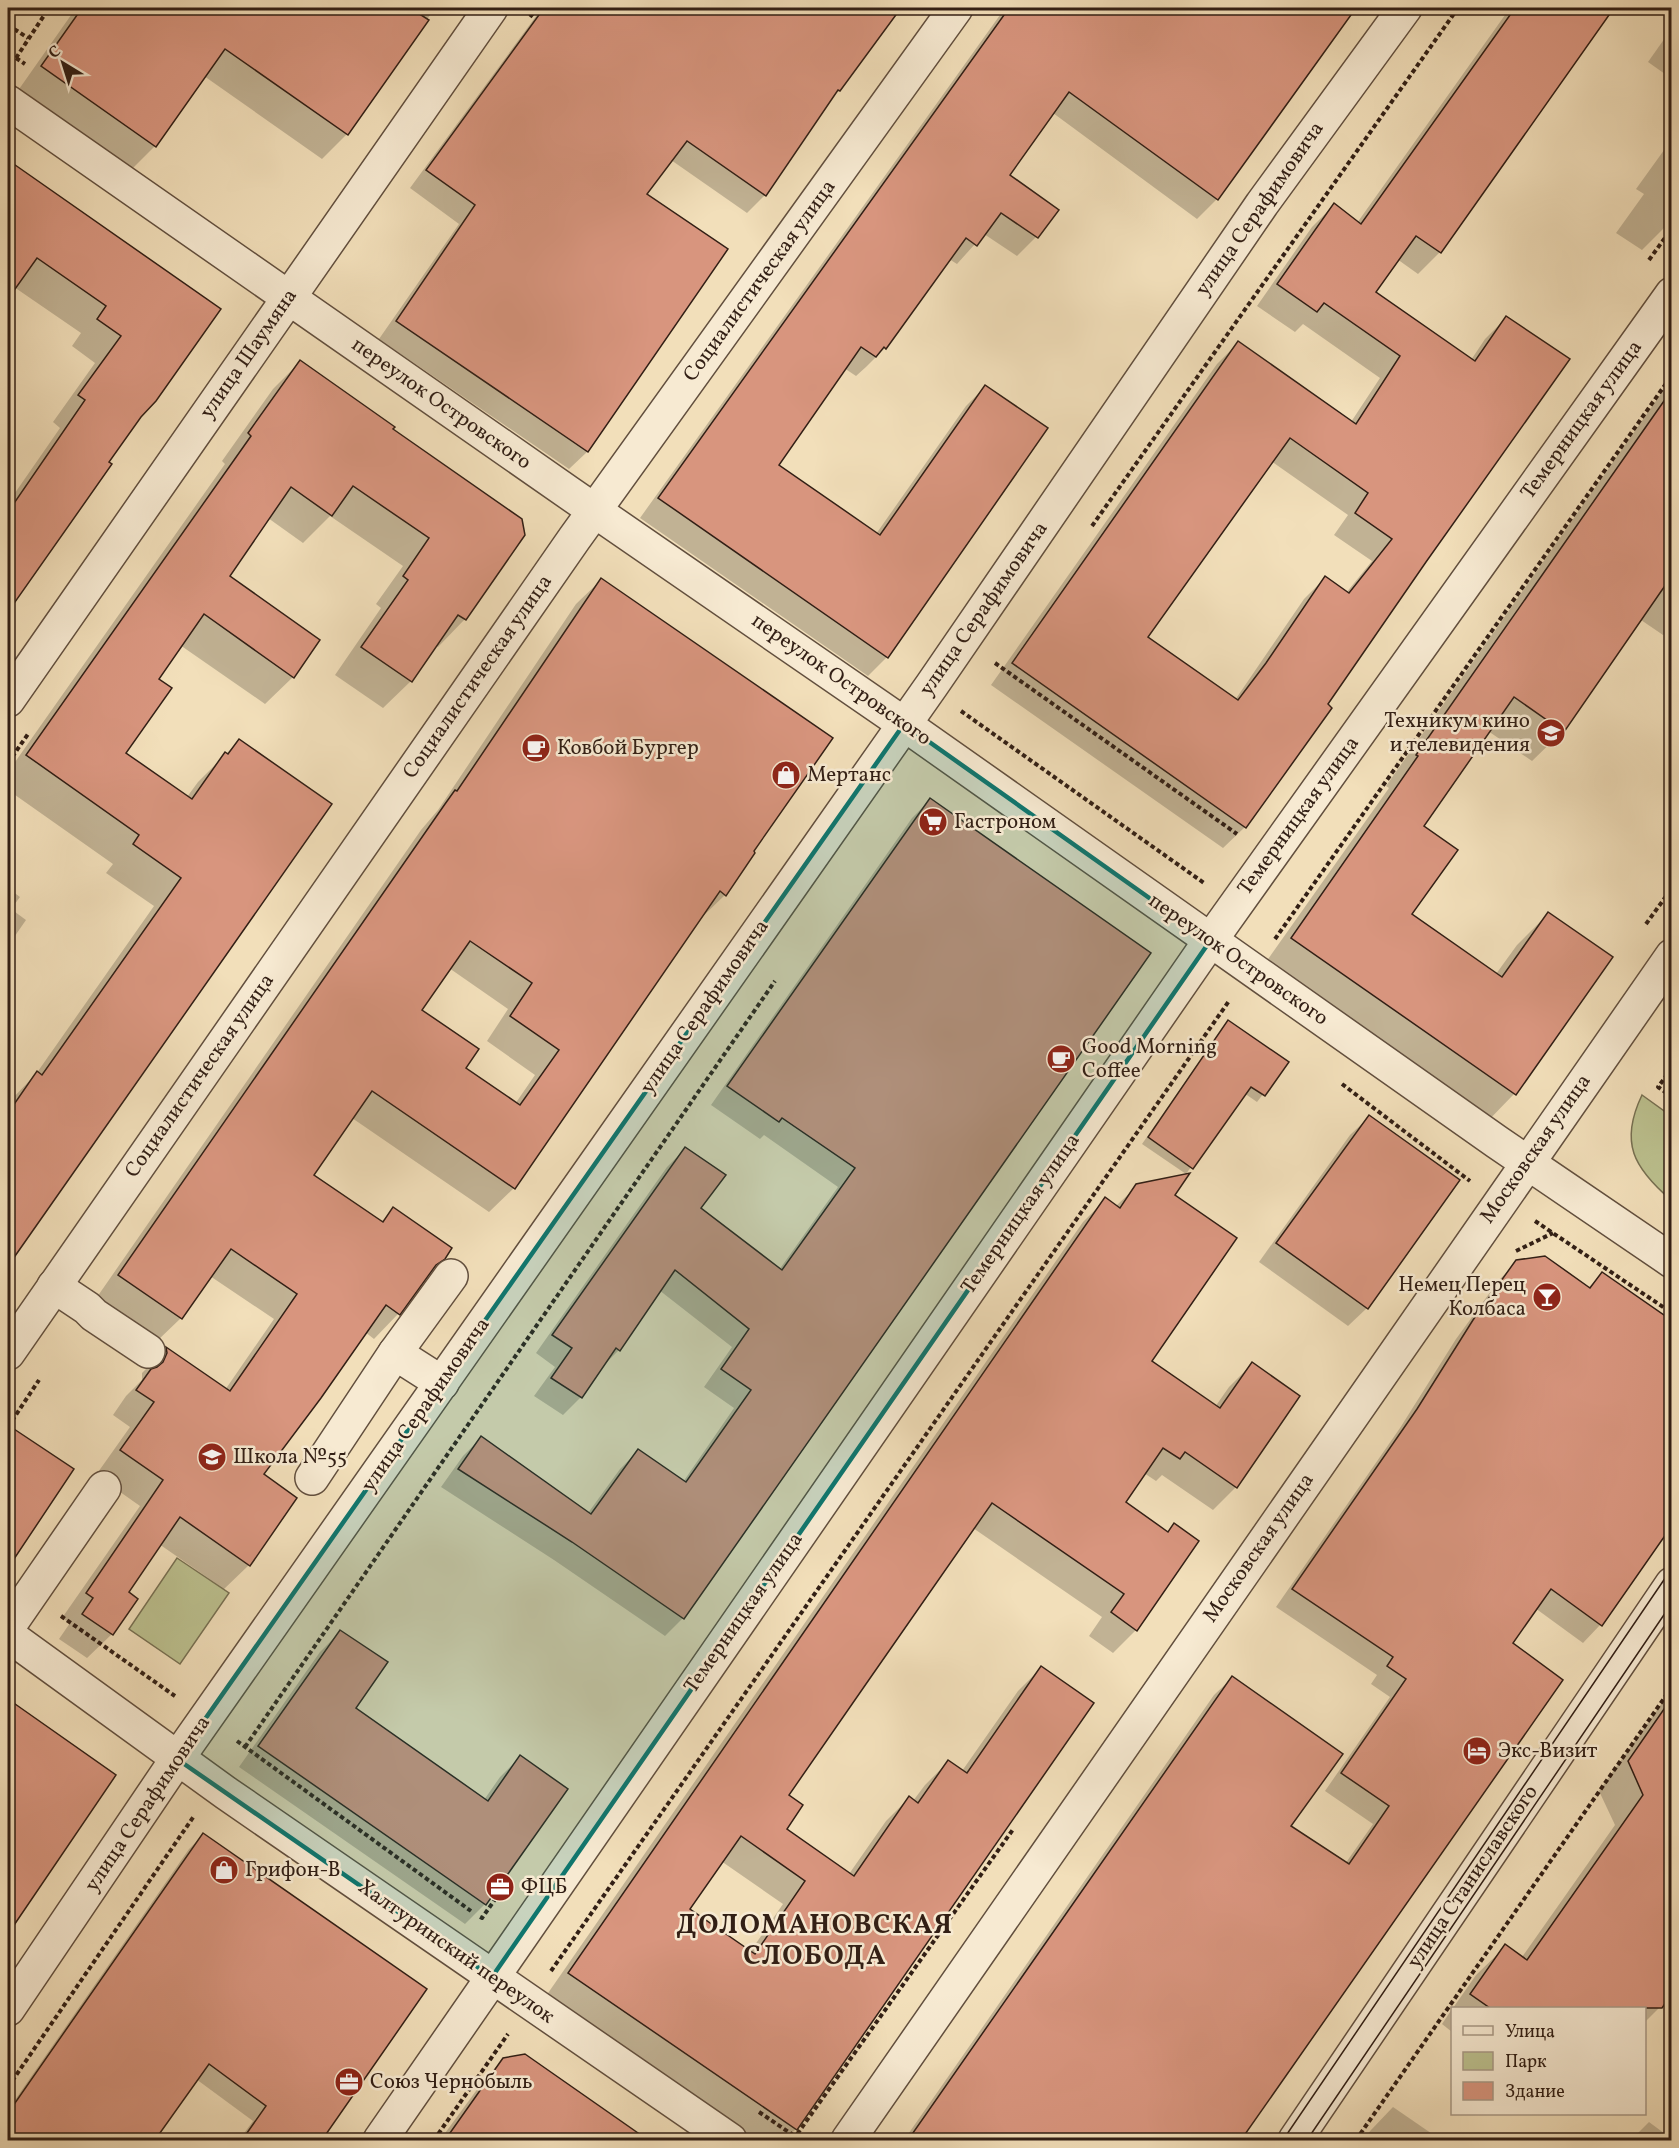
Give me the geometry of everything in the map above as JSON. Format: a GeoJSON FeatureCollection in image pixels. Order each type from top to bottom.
{"type":"FeatureCollection","features":[{"type":"Feature","properties":{"kind":"street","name":"улица Шаумяна"},"geometry":{"type":"LineString","coordinates":[[8,700],[491,8]]}},
{"type":"Feature","properties":{"kind":"street","name":"Социалистическая улица"},"geometry":{"type":"LineString","coordinates":[[8,1353],[595,510],[956,8]]}},
{"type":"Feature","properties":{"kind":"street","name":"улица Серафимовича"},"geometry":{"type":"LineString","coordinates":[[8,2009],[177,1759],[904,724],[1262,204],[1405,8]]}},
{"type":"Feature","properties":{"kind":"street","name":"переулок Островского"},"geometry":{"type":"LineString","coordinates":[[8,102],[904,724],[1210,941],[1671,1261]]}},
{"type":"Feature","properties":{"kind":"street","name":"Темерницкая улица"},"geometry":{"type":"LineString","coordinates":[[380,2140],[1210,941],[1671,294]]}},
{"type":"Feature","properties":{"kind":"street","name":"Московская улица"},"geometry":{"type":"LineString","coordinates":[[848,2140],[1671,956]]}},
{"type":"Feature","properties":{"kind":"street"},"geometry":{"type":"LineString","coordinates":[[312,1478],[395,1353],[451,1276]]}},
{"type":"Feature","properties":{"kind":"street"},"geometry":{"type":"LineString","coordinates":[[54,1286],[148,1351]]}},
{"type":"Feature","properties":{"kind":"street"},"geometry":{"type":"LineString","coordinates":[[395,1353],[442,1383]]}},
{"type":"Feature","properties":{"kind":"street"},"geometry":{"type":"LineString","coordinates":[[8,1627],[104,1488]]}},
{"type":"Feature","properties":{"kind":"street","name":"улица Станиславского"},"geometry":{"type":"LineString","coordinates":[[1295,2140],[1671,1584]]}},
{"type":"Feature","properties":{"kind":"street","name":"Халтуринский переулок"},"geometry":{"type":"LineString","coordinates":[[8,1635],[177,1759],[730,2140]]}},
{"type":"Feature","properties":{"kind":"path"},"geometry":{"type":"LineString","coordinates":[[12,65],[49,8]]}},
{"type":"Feature","properties":{"kind":"path"},"geometry":{"type":"LineString","coordinates":[[530,17],[537,8]]}},
{"type":"Feature","properties":{"kind":"path"},"geometry":{"type":"LineString","coordinates":[[1092,526],[1458,8]]}},
{"type":"Feature","properties":{"kind":"path"},"geometry":{"type":"LineString","coordinates":[[8,25],[28,38]]}},
{"type":"Feature","properties":{"kind":"path"},"geometry":{"type":"LineString","coordinates":[[16,58],[26,65]]}},
{"type":"Feature","properties":{"kind":"path"},"geometry":{"type":"LineString","coordinates":[[1645,267],[1671,228]]}},
{"type":"Feature","properties":{"kind":"path"},"geometry":{"type":"LineString","coordinates":[[1275,940],[1671,375]]}},
{"type":"Feature","properties":{"kind":"path"},"geometry":{"type":"LineString","coordinates":[[989,672],[995,663],[1247,841]]}},
{"type":"Feature","properties":{"kind":"path"},"geometry":{"type":"LineString","coordinates":[[965,706],[960,711],[1213,889]]}},
{"type":"Feature","properties":{"kind":"path"},"geometry":{"type":"LineString","coordinates":[[502,1889],[482,1918],[245,1747],[780,974]]}},
{"type":"Feature","properties":{"kind":"path"},"geometry":{"type":"LineString","coordinates":[[552,1969],[1230,999],[1239,1006]]}},
{"type":"Feature","properties":{"kind":"path"},"geometry":{"type":"LineString","coordinates":[[1671,1068],[1658,1087],[1671,1097]]}},
{"type":"Feature","properties":{"kind":"path"},"geometry":{"type":"LineString","coordinates":[[1340,1083],[1470,1181]]}},
{"type":"Feature","properties":{"kind":"path"},"geometry":{"type":"LineString","coordinates":[[1553,1233],[1671,1313]]}},
{"type":"Feature","properties":{"kind":"path"},"geometry":{"type":"LineString","coordinates":[[30,1594],[178,1699]]}},
{"type":"Feature","properties":{"kind":"path"},"geometry":{"type":"LineString","coordinates":[[1356,2140],[1671,1687]]}},
{"type":"Feature","properties":{"kind":"path"},"geometry":{"type":"LineString","coordinates":[[8,2087],[195,1815]]}},
{"type":"Feature","properties":{"kind":"path"},"geometry":{"type":"LineString","coordinates":[[434,2140],[509,2033]]}},
{"type":"Feature","properties":{"kind":"highlighted area"},"geometry":{"type":"Polygon","coordinates":[[[904,724],[1210,941],[492,1977],[177,1759],[904,724]]]}},
{"type":"Feature","properties":{"kind":"green space"},"geometry":{"type":"Polygon","coordinates":[[[1642,1095],[1671,1116],[1671,1200],[1648,1177],[1634,1154],[1631,1141],[1632,1127],[1642,1095]]]}},
{"type":"Feature","properties":{"kind":"green space"},"geometry":{"type":"Polygon","coordinates":[[[177,1558],[229,1593],[180,1664],[129,1629],[177,1558]]]}},
{"type":"Feature","properties":{"kind":"building"},"geometry":{"type":"Polygon","coordinates":[[[82,8],[410,8],[429,20],[348,135],[225,49],[156,147],[41,66],[82,8]]]}},
{"type":"Feature","properties":{"kind":"building"},"geometry":{"type":"Polygon","coordinates":[[[544,8],[901,8],[840,91],[838,90],[766,196],[687,141],[647,194],[728,249],[588,452],[396,321],[475,205],[426,170],[544,8]]]}},
{"type":"Feature","properties":{"kind":"building"},"geometry":{"type":"Polygon","coordinates":[[[1009,8],[1356,8],[1218,200],[1069,92],[1010,175],[1059,210],[1038,238],[1001,213],[977,246],[966,238],[886,349],[884,347],[876,357],[861,347],[779,465],[880,535],[985,385],[1048,428],[888,658],[658,498],[1009,8]]]}},
{"type":"Feature","properties":{"kind":"building"},"geometry":{"type":"Polygon","coordinates":[[[1515,8],[1614,8],[1441,253],[1416,236],[1376,292],[1475,361],[1506,316],[1570,359],[1426,562],[1328,704],[1332,708],[1246,828],[1012,663],[1238,341],[1356,424],[1400,356],[1324,303],[1317,312],[1277,284],[1334,203],[1361,224],[1515,8]],[[1290,438],[1148,637],[1238,700],[1325,576],[1349,593],[1392,539],[1355,513],[1368,493],[1290,438]]]}},
{"type":"Feature","properties":{"kind":"building"},"geometry":{"type":"Polygon","coordinates":[[[8,160],[221,309],[156,401],[141,417],[109,462],[112,464],[8,612],[8,512],[85,400],[78,395],[121,336],[97,319],[106,306],[37,258],[8,299],[8,160]]]}},
{"type":"Feature","properties":{"kind":"building"},"geometry":{"type":"Polygon","coordinates":[[[300,360],[395,427],[393,429],[522,519],[525,535],[466,620],[458,615],[412,682],[361,647],[408,580],[403,576],[429,538],[353,486],[332,516],[291,487],[230,576],[320,640],[294,678],[204,614],[159,679],[172,688],[126,753],[192,799],[225,752],[228,754],[239,739],[332,804],[8,1266],[8,1113],[37,1071],[42,1075],[181,878],[133,844],[139,835],[26,755],[251,436],[248,433],[300,360]]]}},
{"type":"Feature","properties":{"kind":"building"},"geometry":{"type":"Polygon","coordinates":[[[1671,391],[1671,577],[1564,732],[1514,697],[1424,826],[1458,850],[1412,914],[1502,977],[1548,912],[1613,957],[1516,1095],[1291,938],[1671,391]]]}},
{"type":"Feature","properties":{"kind":"building"},"geometry":{"type":"Polygon","coordinates":[[[601,578],[833,738],[754,851],[755,853],[726,896],[720,891],[515,1189],[372,1091],[314,1175],[383,1222],[393,1207],[452,1248],[445,1259],[436,1265],[400,1315],[386,1305],[264,1474],[297,1498],[250,1566],[180,1517],[129,1592],[138,1599],[113,1635],[82,1614],[93,1598],[86,1593],[163,1480],[120,1450],[154,1402],[136,1390],[151,1369],[163,1362],[167,1353],[166,1347],[230,1391],[297,1294],[231,1249],[182,1319],[118,1275],[445,804],[455,790],[457,791],[601,578]],[[470,941],[422,1010],[479,1049],[466,1068],[520,1105],[559,1050],[510,1016],[532,983],[470,941]]]}},
{"type":"Feature","properties":{"kind":"building"},"geometry":{"type":"Polygon","coordinates":[[[930,798],[1151,953],[684,1619],[572,1542],[458,1469],[481,1436],[591,1514],[638,1449],[686,1482],[751,1390],[721,1369],[749,1329],[675,1270],[620,1351],[616,1348],[582,1398],[551,1378],[572,1348],[552,1335],[685,1147],[726,1175],[701,1208],[782,1270],[855,1168],[782,1118],[779,1122],[727,1086],[930,798]]]}},
{"type":"Feature","properties":{"kind":"building"},"geometry":{"type":"Polygon","coordinates":[[[1228,1020],[1289,1062],[1265,1096],[1251,1087],[1193,1169],[1148,1137],[1228,1020]]]}},
{"type":"Feature","properties":{"kind":"building"},"geometry":{"type":"Polygon","coordinates":[[[1369,1115],[1460,1180],[1368,1309],[1276,1243],[1369,1115]]]}},
{"type":"Feature","properties":{"kind":"building"},"geometry":{"type":"Polygon","coordinates":[[[1190,1173],[1175,1195],[1237,1238],[1152,1361],[1220,1408],[1252,1362],[1300,1396],[1237,1488],[1185,1452],[1180,1459],[1163,1448],[1126,1502],[1168,1532],[1174,1523],[1199,1541],[1137,1631],[1111,1612],[1124,1594],[992,1503],[789,1795],[803,1805],[787,1829],[854,1876],[909,1796],[918,1803],[948,1760],[967,1773],[1041,1666],[1094,1703],[797,2130],[568,1973],[1105,1197],[1120,1208],[1136,1184],[1190,1173]],[[741,1836],[690,1909],[755,1954],[805,1881],[741,1836]]]}},
{"type":"Feature","properties":{"kind":"building"},"geometry":{"type":"Polygon","coordinates":[[[1545,1256],[1590,1288],[1602,1272],[1671,1320],[1671,1527],[1602,1626],[1551,1589],[1513,1643],[1563,1680],[1241,2140],[908,2140],[1232,1676],[1343,1754],[1291,1826],[1349,1864],[1389,1806],[1341,1773],[1406,1679],[1387,1666],[1393,1657],[1292,1589],[1417,1409],[1473,1320],[1516,1260],[1545,1256]]]}},
{"type":"Feature","properties":{"kind":"building"},"geometry":{"type":"Polygon","coordinates":[[[8,1425],[74,1469],[8,1568],[8,1425]]]}},
{"type":"Feature","properties":{"kind":"building"},"geometry":{"type":"Polygon","coordinates":[[[340,1630],[388,1662],[356,1708],[488,1801],[520,1755],[568,1789],[486,1905],[258,1746],[340,1630]]]}},
{"type":"Feature","properties":{"kind":"building"},"geometry":{"type":"Polygon","coordinates":[[[8,1699],[116,1775],[8,1934],[8,1699]]]}},
{"type":"Feature","properties":{"kind":"building"},"geometry":{"type":"Polygon","coordinates":[[[1671,1699],[1671,1995],[1662,2008],[1489,2007],[1470,1994],[1505,1944],[1527,1960],[1643,1795],[1628,1761],[1671,1699]]]}},
{"type":"Feature","properties":{"kind":"building"},"geometry":{"type":"Polygon","coordinates":[[[203,1833],[427,1989],[322,2140],[242,2140],[266,2106],[209,2064],[155,2140],[8,2140],[8,2113],[203,1833]]]}},
{"type":"Feature","properties":{"kind":"building"},"geometry":{"type":"Polygon","coordinates":[[[525,2054],[648,2140],[445,2140],[503,2058],[525,2054]]]}},
{"type":"Feature","properties":{"kind":"tram line"},"geometry":{"type":"LineString","coordinates":[[1283,2140],[1672,1568]]}},
{"type":"Feature","properties":{"kind":"tram line"},"geometry":{"type":"LineString","coordinates":[[1307,2140],[1672,1603]]}},
{"type":"Feature","properties":{"kind":"place","name":"Техникум кино и телевидения"},"geometry":{"type":"Point","coordinates":[1551,733]}},
{"type":"Feature","properties":{"kind":"place","name":"Ковбой Бургер"},"geometry":{"type":"Point","coordinates":[536,748]}},
{"type":"Feature","properties":{"kind":"place","name":"Мертанс"},"geometry":{"type":"Point","coordinates":[786,775]}},
{"type":"Feature","properties":{"kind":"place","name":"Гастроном"},"geometry":{"type":"Point","coordinates":[933,822]}},
{"type":"Feature","properties":{"kind":"place","name":"Good Morning Coffee"},"geometry":{"type":"Point","coordinates":[1061,1059]}},
{"type":"Feature","properties":{"kind":"place","name":"Немец Перец Колбаса"},"geometry":{"type":"Point","coordinates":[1547,1297]}},
{"type":"Feature","properties":{"kind":"place","name":"Школа №55"},"geometry":{"type":"Point","coordinates":[212,1457]}},
{"type":"Feature","properties":{"kind":"place","name":"Экс-Визит"},"geometry":{"type":"Point","coordinates":[1477,1751]}},
{"type":"Feature","properties":{"kind":"place","name":"Грифон-В"},"geometry":{"type":"Point","coordinates":[224,1870]}},
{"type":"Feature","properties":{"kind":"place","name":"ФЦБ"},"geometry":{"type":"Point","coordinates":[500,1887]}},
{"type":"Feature","properties":{"kind":"place","name":"Союз Чернобыль"},"geometry":{"type":"Point","coordinates":[349,2082]}},
{"type":"Feature","properties":{"kind":"district","name":"ДОЛОМАНОВСКАЯ СЛОБОДА"},"geometry":{"type":"Point","coordinates":[815,1942]}}]}
